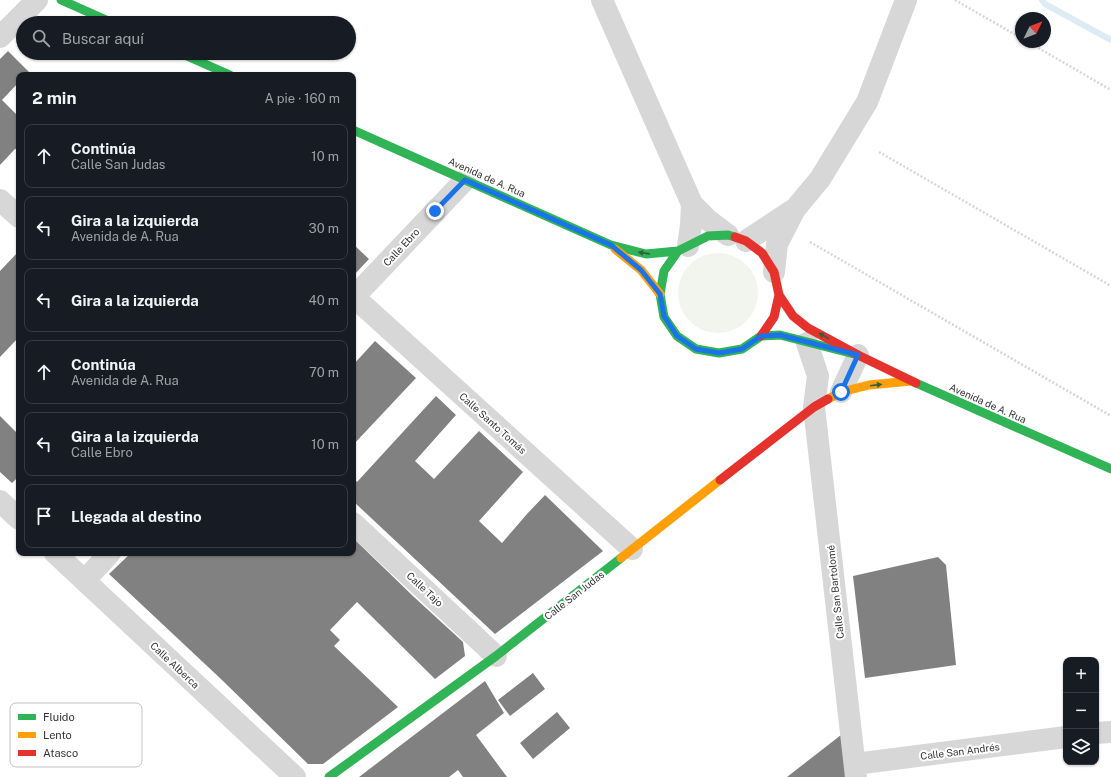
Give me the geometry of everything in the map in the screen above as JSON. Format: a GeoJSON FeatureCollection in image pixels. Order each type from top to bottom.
{"type":"FeatureCollection","features":[{"type":"Feature","properties":{"kind":"street"},"geometry":{"type":"LineString","coordinates":[[21,16],[37,0]]}},
{"type":"Feature","properties":{"kind":"street"},"geometry":{"type":"LineString","coordinates":[[61,0],[97,16]]}},
{"type":"Feature","properties":{"kind":"street"},"geometry":{"type":"LineString","coordinates":[[602,0],[692,204],[708,220],[762,253],[774,272]]}},
{"type":"Feature","properties":{"kind":"street"},"geometry":{"type":"LineString","coordinates":[[795,209],[737,238],[708,236],[683,249],[664,271],[660,294],[664,316],[677,336],[696,349],[719,353],[727,352],[742,349],[761,336],[774,317],[779,295],[774,272],[777,244],[795,209],[820,179],[866,102],[906,0]]}},
{"type":"Feature","properties":{"kind":"street"},"geometry":{"type":"LineString","coordinates":[[0,36],[16,20]]}},
{"type":"Feature","properties":{"kind":"street"},"geometry":{"type":"LineString","coordinates":[[196,60],[223,72]]}},
{"type":"Feature","properties":{"kind":"street","name":"Avenida de A. Rua"},"geometry":{"type":"LineString","coordinates":[[356,131],[611,245],[646,254],[683,249]]}},
{"type":"Feature","properties":{"kind":"street","name":"Calle Ebro"},"geometry":{"type":"LineString","coordinates":[[356,294],[465,180]]}},
{"type":"Feature","properties":{"kind":"street"},"geometry":{"type":"LineString","coordinates":[[0,200],[16,214]]}},
{"type":"Feature","properties":{"kind":"street"},"geometry":{"type":"LineString","coordinates":[[683,249],[691,225],[692,204]]}},
{"type":"Feature","properties":{"kind":"street","name":"Avenida de A. Rua"},"geometry":{"type":"LineString","coordinates":[[611,245],[641,270],[660,294]]}},
{"type":"Feature","properties":{"kind":"street","name":"Avenida de A. Rua"},"geometry":{"type":"LineString","coordinates":[[779,295],[793,316],[808,328],[858,355],[911,381],[1111,469]]}},
{"type":"Feature","properties":{"kind":"street","name":"Calle Santo Tomás"},"geometry":{"type":"LineString","coordinates":[[356,300],[632,549]]}},
{"type":"Feature","properties":{"kind":"street","name":"Avenida de A. Rua"},"geometry":{"type":"LineString","coordinates":[[761,336],[780,335],[858,355]]}},
{"type":"Feature","properties":{"kind":"street"},"geometry":{"type":"LineString","coordinates":[[808,343],[818,376],[814,406]]}},
{"type":"Feature","properties":{"kind":"street"},"geometry":{"type":"LineString","coordinates":[[841,392],[858,355]]}},
{"type":"Feature","properties":{"kind":"street","name":"Calle San Judas"},"geometry":{"type":"LineString","coordinates":[[329,777],[496,656],[814,406],[841,392],[870,385],[911,381]]}},
{"type":"Feature","properties":{"kind":"street","name":"Calle San Bartolomé"},"geometry":{"type":"LineString","coordinates":[[814,406],[855,771]]}},
{"type":"Feature","properties":{"kind":"street"},"geometry":{"type":"LineString","coordinates":[[0,501],[16,516]]}},
{"type":"Feature","properties":{"kind":"street","name":"Calle Tajo"},"geometry":{"type":"LineString","coordinates":[[356,526],[496,656]]}},
{"type":"Feature","properties":{"kind":"street","name":"Calle Alberca"},"geometry":{"type":"LineString","coordinates":[[58,556],[295,777]]}},
{"type":"Feature","properties":{"kind":"street"},"geometry":{"type":"LineString","coordinates":[[85,580],[107,556]]}},
{"type":"Feature","properties":{"kind":"street"},"geometry":{"type":"LineString","coordinates":[[1099,734],[1111,732]]}},
{"type":"Feature","properties":{"kind":"street","name":"Calle San Andrés"},"geometry":{"type":"LineString","coordinates":[[855,771],[1063,737]]}},
{"type":"Feature","properties":{"kind":"path"},"geometry":{"type":"LineString","coordinates":[[955,0],[1015,35]]}},
{"type":"Feature","properties":{"kind":"path"},"geometry":{"type":"LineString","coordinates":[[1038,48],[1111,90]]}},
{"type":"Feature","properties":{"kind":"path"},"geometry":{"type":"LineString","coordinates":[[879,152],[1111,286]]}},
{"type":"Feature","properties":{"kind":"path"},"geometry":{"type":"LineString","coordinates":[[810,242],[1111,416]]}},
{"type":"Feature","properties":{"kind":"shaded area"},"geometry":{"type":"Polygon","coordinates":[[[718,253],[733,256],[746,265],[755,278],[758,293],[755,308],[746,321],[733,330],[718,333],[703,330],[690,321],[681,308],[678,293],[681,278],[690,265],[703,256],[718,253]]]}},
{"type":"Feature","properties":{"kind":"building"},"geometry":{"type":"Polygon","coordinates":[[[8,51],[29,72],[16,72],[16,85],[2,100],[16,114],[16,149],[0,165],[0,59],[8,51]]]}},
{"type":"Feature","properties":{"kind":"building"},"geometry":{"type":"Polygon","coordinates":[[[356,247],[369,259],[356,273],[356,247]]]}},
{"type":"Feature","properties":{"kind":"building"},"geometry":{"type":"Polygon","coordinates":[[[16,254],[16,340],[0,357],[0,271],[16,254]]]}},
{"type":"Feature","properties":{"kind":"building"},"geometry":{"type":"Polygon","coordinates":[[[375,341],[416,378],[356,442],[356,362],[375,341]]]}},
{"type":"Feature","properties":{"kind":"building"},"geometry":{"type":"Polygon","coordinates":[[[436,396],[456,415],[415,461],[434,479],[479,431],[523,472],[479,521],[502,543],[545,495],[603,551],[495,634],[356,504],[356,481],[357,482],[436,396]]]}},
{"type":"Feature","properties":{"kind":"building"},"geometry":{"type":"Polygon","coordinates":[[[0,416],[16,432],[16,479],[12,483],[0,472],[0,416]]]}},
{"type":"Feature","properties":{"kind":"building"},"geometry":{"type":"Polygon","coordinates":[[[356,541],[463,642],[465,656],[435,679],[357,602],[330,630],[340,640],[334,646],[398,707],[323,764],[308,764],[222,680],[109,574],[128,556],[356,556],[356,541]]]}},
{"type":"Feature","properties":{"kind":"building"},"geometry":{"type":"Polygon","coordinates":[[[938,557],[946,565],[956,665],[865,678],[853,576],[938,557]]]}},
{"type":"Feature","properties":{"kind":"building"},"geometry":{"type":"Polygon","coordinates":[[[533,673],[545,689],[510,716],[498,700],[533,673]]]}},
{"type":"Feature","properties":{"kind":"building"},"geometry":{"type":"Polygon","coordinates":[[[485,681],[504,713],[476,735],[507,777],[463,777],[458,770],[449,777],[359,777],[485,681]]]}},
{"type":"Feature","properties":{"kind":"building"},"geometry":{"type":"Polygon","coordinates":[[[557,712],[570,728],[533,759],[520,743],[557,712]]]}},
{"type":"Feature","properties":{"kind":"building"},"geometry":{"type":"Polygon","coordinates":[[[841,735],[846,777],[787,777],[841,735]]]}},
{"type":"Feature","properties":{"kind":"waterway"},"geometry":{"type":"LineString","coordinates":[[1042,0],[1045,4],[1111,40]]}},
{"type":"Feature","properties":{"kind":"traffic: fast"},"geometry":{"type":"LineString","coordinates":[[61,0],[97,16]]}},
{"type":"Feature","properties":{"kind":"traffic: fast"},"geometry":{"type":"LineString","coordinates":[[196,60],[223,72]]}},
{"type":"Feature","properties":{"kind":"traffic: fast"},"geometry":{"type":"LineString","coordinates":[[356,131],[611,245],[646,254],[678,251]]}},
{"type":"Feature","properties":{"kind":"traffic: fast"},"geometry":{"type":"LineString","coordinates":[[735,237],[728,235],[708,236],[678,251],[664,271],[660,294],[664,317],[677,336],[696,349],[719,353],[742,349],[761,336],[780,335],[858,355]]}},
{"type":"Feature","properties":{"kind":"traffic: fast"},"geometry":{"type":"LineString","coordinates":[[916,383],[1111,469]]}},
{"type":"Feature","properties":{"kind":"traffic: fast"},"geometry":{"type":"LineString","coordinates":[[329,777],[496,656],[621,558]]}},
{"type":"Feature","properties":{"kind":"traffic: slow"},"geometry":{"type":"LineString","coordinates":[[615,249],[641,270],[660,294]]}},
{"type":"Feature","properties":{"kind":"traffic: slow"},"geometry":{"type":"LineString","coordinates":[[828,399],[841,392],[869,385],[911,381]]}},
{"type":"Feature","properties":{"kind":"traffic: slow"},"geometry":{"type":"LineString","coordinates":[[621,558],[720,480]]}},
{"type":"Feature","properties":{"kind":"traffic: jam"},"geometry":{"type":"LineString","coordinates":[[735,237],[746,241],[762,253],[774,272],[779,295],[774,317],[761,336]]}},
{"type":"Feature","properties":{"kind":"traffic: jam"},"geometry":{"type":"LineString","coordinates":[[779,295],[793,316],[808,328],[858,355],[916,383]]}},
{"type":"Feature","properties":{"kind":"traffic: jam"},"geometry":{"type":"LineString","coordinates":[[720,480],[814,407],[828,399]]}},
{"type":"Feature","properties":{"kind":"route"},"geometry":{"type":"LineString","coordinates":[[435,211],[465,180],[611,245],[641,270],[660,294],[664,316],[677,336],[696,349],[719,353],[742,349],[761,336],[780,335],[858,355],[841,392]]}}]}
